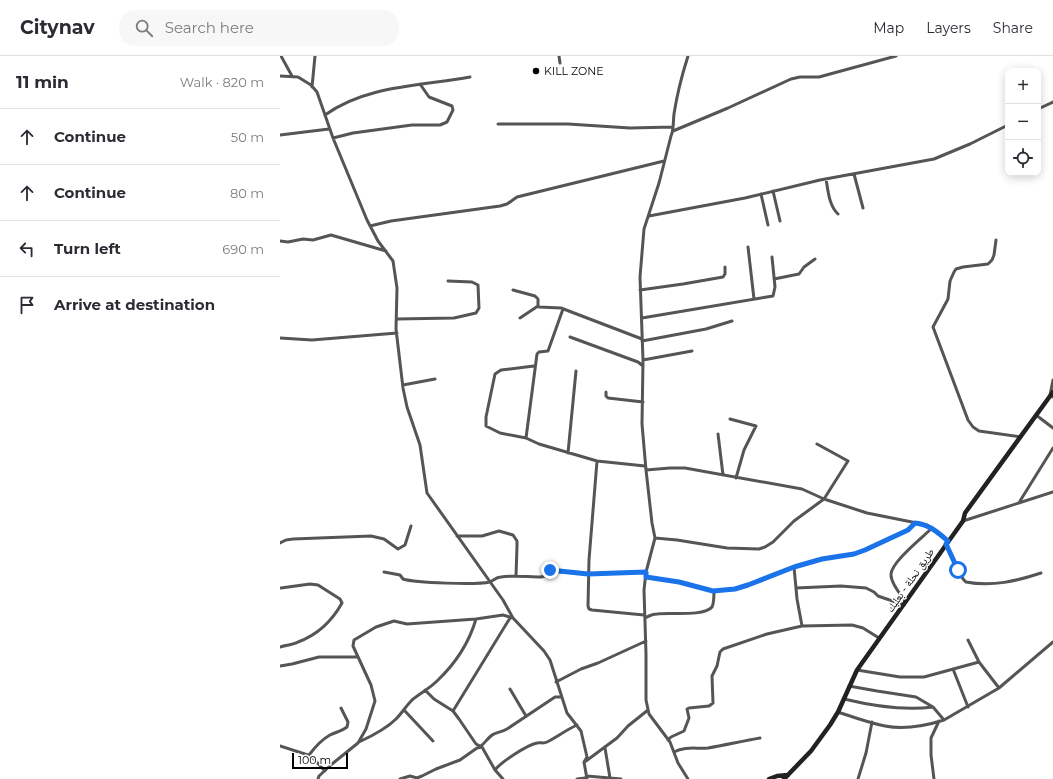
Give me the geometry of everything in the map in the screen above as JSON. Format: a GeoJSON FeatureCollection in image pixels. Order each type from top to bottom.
{"type":"FeatureCollection","features":[{"type":"Feature","properties":{"kind":"street"},"geometry":{"type":"LineString","coordinates":[[281,56],[292,76]]}},
{"type":"Feature","properties":{"kind":"street"},"geometry":{"type":"LineString","coordinates":[[312,87],[315,56]]}},
{"type":"Feature","properties":{"kind":"street"},"geometry":{"type":"LineString","coordinates":[[559,56],[560,63]]}},
{"type":"Feature","properties":{"kind":"street"},"geometry":{"type":"LineString","coordinates":[[688,56],[680,82],[673,129],[644,229],[640,290],[643,360],[642,424],[645,466],[655,538],[646,572],[644,590],[646,700],[648,710],[668,740],[678,763],[688,779]]}},
{"type":"Feature","properties":{"kind":"street"},"geometry":{"type":"LineString","coordinates":[[498,124],[568,124],[673,129],[728,108],[790,79],[800,77],[819,77],[896,56]]}},
{"type":"Feature","properties":{"kind":"street"},"geometry":{"type":"LineString","coordinates":[[280,76],[298,77],[317,92],[329,129],[370,226],[378,241],[393,261],[397,288],[396,319],[403,385],[407,407],[420,445],[427,493],[490,582],[511,618],[550,660],[567,713],[582,731],[587,757],[584,762],[587,777]]}},
{"type":"Feature","properties":{"kind":"street"},"geometry":{"type":"LineString","coordinates":[[324,115],[337,106],[389,89],[470,77]]}},
{"type":"Feature","properties":{"kind":"street"},"geometry":{"type":"LineString","coordinates":[[333,138],[353,133],[412,125],[440,125],[447,122],[453,110],[452,106],[428,97],[420,84]]}},
{"type":"Feature","properties":{"kind":"street"},"geometry":{"type":"LineString","coordinates":[[1041,108],[1053,102]]}},
{"type":"Feature","properties":{"kind":"street"},"geometry":{"type":"LineString","coordinates":[[648,216],[761,194],[826,179],[929,160],[944,156],[1005,126]]}},
{"type":"Feature","properties":{"kind":"street"},"geometry":{"type":"LineString","coordinates":[[280,135],[329,129]]}},
{"type":"Feature","properties":{"kind":"street"},"geometry":{"type":"LineString","coordinates":[[370,226],[391,221],[500,206],[507,204],[516,197],[664,161]]}},
{"type":"Feature","properties":{"kind":"street"},"geometry":{"type":"LineString","coordinates":[[854,174],[863,208]]}},
{"type":"Feature","properties":{"kind":"street"},"geometry":{"type":"LineString","coordinates":[[826,179],[831,204],[838,214]]}},
{"type":"Feature","properties":{"kind":"street"},"geometry":{"type":"LineString","coordinates":[[773,191],[780,221]]}},
{"type":"Feature","properties":{"kind":"street"},"geometry":{"type":"LineString","coordinates":[[761,194],[768,226]]}},
{"type":"Feature","properties":{"kind":"street"},"geometry":{"type":"LineString","coordinates":[[280,241],[288,242],[303,239],[313,240],[331,235],[386,251]]}},
{"type":"Feature","properties":{"kind":"street"},"geometry":{"type":"LineString","coordinates":[[996,240],[994,255],[988,264],[956,269],[950,281],[948,299],[933,327],[968,420],[973,427],[979,431],[1021,437]]}},
{"type":"Feature","properties":{"kind":"street"},"geometry":{"type":"LineString","coordinates":[[748,247],[754,299]]}},
{"type":"Feature","properties":{"kind":"street"},"geometry":{"type":"LineString","coordinates":[[642,318],[772,296],[775,290],[772,257]]}},
{"type":"Feature","properties":{"kind":"street"},"geometry":{"type":"LineString","coordinates":[[774,279],[799,274],[804,267],[815,260]]}},
{"type":"Feature","properties":{"kind":"street"},"geometry":{"type":"LineString","coordinates":[[640,290],[723,277],[725,274],[724,267]]}},
{"type":"Feature","properties":{"kind":"street"},"geometry":{"type":"LineString","coordinates":[[396,319],[454,318],[476,313],[479,308],[478,285],[472,282],[448,281]]}},
{"type":"Feature","properties":{"kind":"street"},"geometry":{"type":"LineString","coordinates":[[513,290],[535,296],[538,299],[538,306]]}},
{"type":"Feature","properties":{"kind":"street"},"geometry":{"type":"LineString","coordinates":[[520,318],[538,306],[555,307],[642,340],[706,329],[732,321]]}},
{"type":"Feature","properties":{"kind":"street"},"geometry":{"type":"LineString","coordinates":[[526,438],[534,366],[537,353],[548,351],[563,309]]}},
{"type":"Feature","properties":{"kind":"street"},"geometry":{"type":"LineString","coordinates":[[280,338],[312,340],[397,333]]}},
{"type":"Feature","properties":{"kind":"street"},"geometry":{"type":"LineString","coordinates":[[570,337],[638,362],[643,366]]}},
{"type":"Feature","properties":{"kind":"street"},"geometry":{"type":"LineString","coordinates":[[643,360],[692,351]]}},
{"type":"Feature","properties":{"kind":"street"},"geometry":{"type":"LineString","coordinates":[[534,366],[496,372],[486,417],[486,426],[500,433],[526,438],[568,453],[597,461],[645,466]]}},
{"type":"Feature","properties":{"kind":"street"},"geometry":{"type":"LineString","coordinates":[[568,453],[576,371]]}},
{"type":"Feature","properties":{"kind":"street"},"geometry":{"type":"LineString","coordinates":[[403,385],[435,379]]}},
{"type":"Feature","properties":{"kind":"street"},"geometry":{"type":"LineString","coordinates":[[1052,395],[1053,380]]}},
{"type":"Feature","properties":{"kind":"street"},"geometry":{"type":"LineString","coordinates":[[606,392],[606,396],[608,398],[643,402]]}},
{"type":"Feature","properties":{"kind":"street","name":"طريق نحلة - بعلبك"},"geometry":{"type":"LineString","coordinates":[[786,777],[811,751],[830,725],[838,712],[857,670],[963,521],[965,514],[1052,395]]}},
{"type":"Feature","properties":{"kind":"street"},"geometry":{"type":"LineString","coordinates":[[1036,415],[1053,428]]}},
{"type":"Feature","properties":{"kind":"street"},"geometry":{"type":"LineString","coordinates":[[730,419],[756,426],[744,450],[736,478]]}},
{"type":"Feature","properties":{"kind":"street"},"geometry":{"type":"LineString","coordinates":[[718,434],[723,475]]}},
{"type":"Feature","properties":{"kind":"street"},"geometry":{"type":"LineString","coordinates":[[655,538],[727,548],[759,549],[769,545],[794,521],[824,499],[848,462],[817,444]]}},
{"type":"Feature","properties":{"kind":"street"},"geometry":{"type":"LineString","coordinates":[[1020,501],[1053,448]]}},
{"type":"Feature","properties":{"kind":"street"},"geometry":{"type":"LineString","coordinates":[[597,461],[588,574],[587,603],[589,609],[644,616],[658,614],[681,615],[706,610],[712,607],[714,591]]}},
{"type":"Feature","properties":{"kind":"street"},"geometry":{"type":"LineString","coordinates":[[646,470],[677,468],[802,489],[824,499],[867,513],[927,525],[947,542],[961,577],[966,582],[999,584],[1041,573]]}},
{"type":"Feature","properties":{"kind":"street"},"geometry":{"type":"LineString","coordinates":[[963,521],[1020,501],[1053,492]]}},
{"type":"Feature","properties":{"kind":"street"},"geometry":{"type":"LineString","coordinates":[[646,577],[679,582],[714,591],[735,589],[794,567],[822,559],[854,554],[865,550],[908,530],[915,523]]}},
{"type":"Feature","properties":{"kind":"street"},"geometry":{"type":"LineString","coordinates":[[280,543],[293,538],[364,536],[384,539],[398,548],[405,545],[411,526]]}},
{"type":"Feature","properties":{"kind":"street"},"geometry":{"type":"LineString","coordinates":[[905,604],[891,578],[891,570],[911,546],[932,528]]}},
{"type":"Feature","properties":{"kind":"street"},"geometry":{"type":"LineString","coordinates":[[458,536],[482,536],[499,531],[513,535],[517,541],[516,576]]}},
{"type":"Feature","properties":{"kind":"street"},"geometry":{"type":"LineString","coordinates":[[794,567],[802,626]]}},
{"type":"Feature","properties":{"kind":"street"},"geometry":{"type":"LineString","coordinates":[[384,572],[400,575],[404,579],[434,583],[490,582],[501,577],[516,576],[541,577],[545,576],[550,570],[588,574],[646,572]]}},
{"type":"Feature","properties":{"kind":"street"},"geometry":{"type":"LineString","coordinates":[[280,647],[309,638],[323,628],[342,604],[340,598],[318,584],[282,588]]}},
{"type":"Feature","properties":{"kind":"street"},"geometry":{"type":"LineString","coordinates":[[796,588],[841,586],[866,588],[878,596],[905,604]]}},
{"type":"Feature","properties":{"kind":"street"},"geometry":{"type":"LineString","coordinates":[[358,743],[366,729],[375,701],[371,685],[353,646],[354,640],[381,625],[394,621],[407,624],[503,616],[511,618]]}},
{"type":"Feature","properties":{"kind":"street"},"geometry":{"type":"LineString","coordinates":[[453,712],[511,618]]}},
{"type":"Feature","properties":{"kind":"street"},"geometry":{"type":"LineString","coordinates":[[318,779],[325,771],[358,743],[382,730],[395,720],[413,699],[436,682],[457,658],[472,633],[476,619]]}},
{"type":"Feature","properties":{"kind":"street"},"geometry":{"type":"LineString","coordinates":[[668,740],[671,736],[684,731],[689,718],[687,709],[708,706],[713,703],[712,676],[717,666],[721,650],[767,634],[802,626],[852,625],[863,628],[879,638]]}},
{"type":"Feature","properties":{"kind":"street"},"geometry":{"type":"LineString","coordinates":[[968,640],[979,662],[999,688]]}},
{"type":"Feature","properties":{"kind":"street"},"geometry":{"type":"LineString","coordinates":[[556,682],[580,669],[598,663],[646,641]]}},
{"type":"Feature","properties":{"kind":"street"},"geometry":{"type":"LineString","coordinates":[[838,712],[885,726],[900,728],[915,727],[944,720],[999,688],[1053,642]]}},
{"type":"Feature","properties":{"kind":"street"},"geometry":{"type":"LineString","coordinates":[[280,666],[319,657],[358,657]]}},
{"type":"Feature","properties":{"kind":"street"},"geometry":{"type":"LineString","coordinates":[[857,670],[911,677],[929,676],[979,662]]}},
{"type":"Feature","properties":{"kind":"street"},"geometry":{"type":"LineString","coordinates":[[953,669],[968,707]]}},
{"type":"Feature","properties":{"kind":"street"},"geometry":{"type":"LineString","coordinates":[[849,686],[916,697],[933,707],[944,720]]}},
{"type":"Feature","properties":{"kind":"street"},"geometry":{"type":"LineString","coordinates":[[510,689],[526,716]]}},
{"type":"Feature","properties":{"kind":"street"},"geometry":{"type":"LineString","coordinates":[[425,690],[460,719],[476,744],[481,747],[495,770],[503,779]]}},
{"type":"Feature","properties":{"kind":"street"},"geometry":{"type":"LineString","coordinates":[[400,779],[410,776],[417,778],[460,760],[477,748],[481,747],[491,735],[507,729],[555,697],[561,697]]}},
{"type":"Feature","properties":{"kind":"street"},"geometry":{"type":"LineString","coordinates":[[844,699],[905,709],[933,707]]}},
{"type":"Feature","properties":{"kind":"street"},"geometry":{"type":"LineString","coordinates":[[309,755],[318,743],[348,726],[348,722],[341,708]]}},
{"type":"Feature","properties":{"kind":"street"},"geometry":{"type":"LineString","coordinates":[[404,710],[433,741]]}},
{"type":"Feature","properties":{"kind":"street"},"geometry":{"type":"LineString","coordinates":[[584,762],[605,748],[648,710]]}},
{"type":"Feature","properties":{"kind":"street"},"geometry":{"type":"LineString","coordinates":[[934,779],[931,738],[939,721]]}},
{"type":"Feature","properties":{"kind":"street"},"geometry":{"type":"LineString","coordinates":[[858,779],[866,753],[872,722]]}},
{"type":"Feature","properties":{"kind":"street"},"geometry":{"type":"LineString","coordinates":[[495,770],[502,763],[528,747],[537,743],[544,743],[577,725]]}},
{"type":"Feature","properties":{"kind":"street"},"geometry":{"type":"LineString","coordinates":[[674,752],[685,748],[707,748],[760,738]]}},
{"type":"Feature","properties":{"kind":"street"},"geometry":{"type":"LineString","coordinates":[[280,746],[309,755],[325,771]]}},
{"type":"Feature","properties":{"kind":"street"},"geometry":{"type":"LineString","coordinates":[[605,748],[610,778]]}},
{"type":"Feature","properties":{"kind":"street"},"geometry":{"type":"LineString","coordinates":[[769,779],[777,776],[786,777]]}},
{"type":"Feature","properties":{"kind":"street"},"geometry":{"type":"LineString","coordinates":[[577,779],[587,777],[621,779]]}},
{"type":"Feature","properties":{"kind":"place","name":"KILL ZONE"},"geometry":{"type":"Point","coordinates":[536,71]}},
{"type":"Feature","properties":{"kind":"route"},"geometry":{"type":"LineString","coordinates":[[550,570],[588,574],[646,572],[646,577],[679,582],[713,591],[722,591],[748,585],[794,567],[822,559],[854,554],[884,542],[908,530],[915,523],[924,524],[931,527],[948,541],[946,544],[958,570]]}}]}
